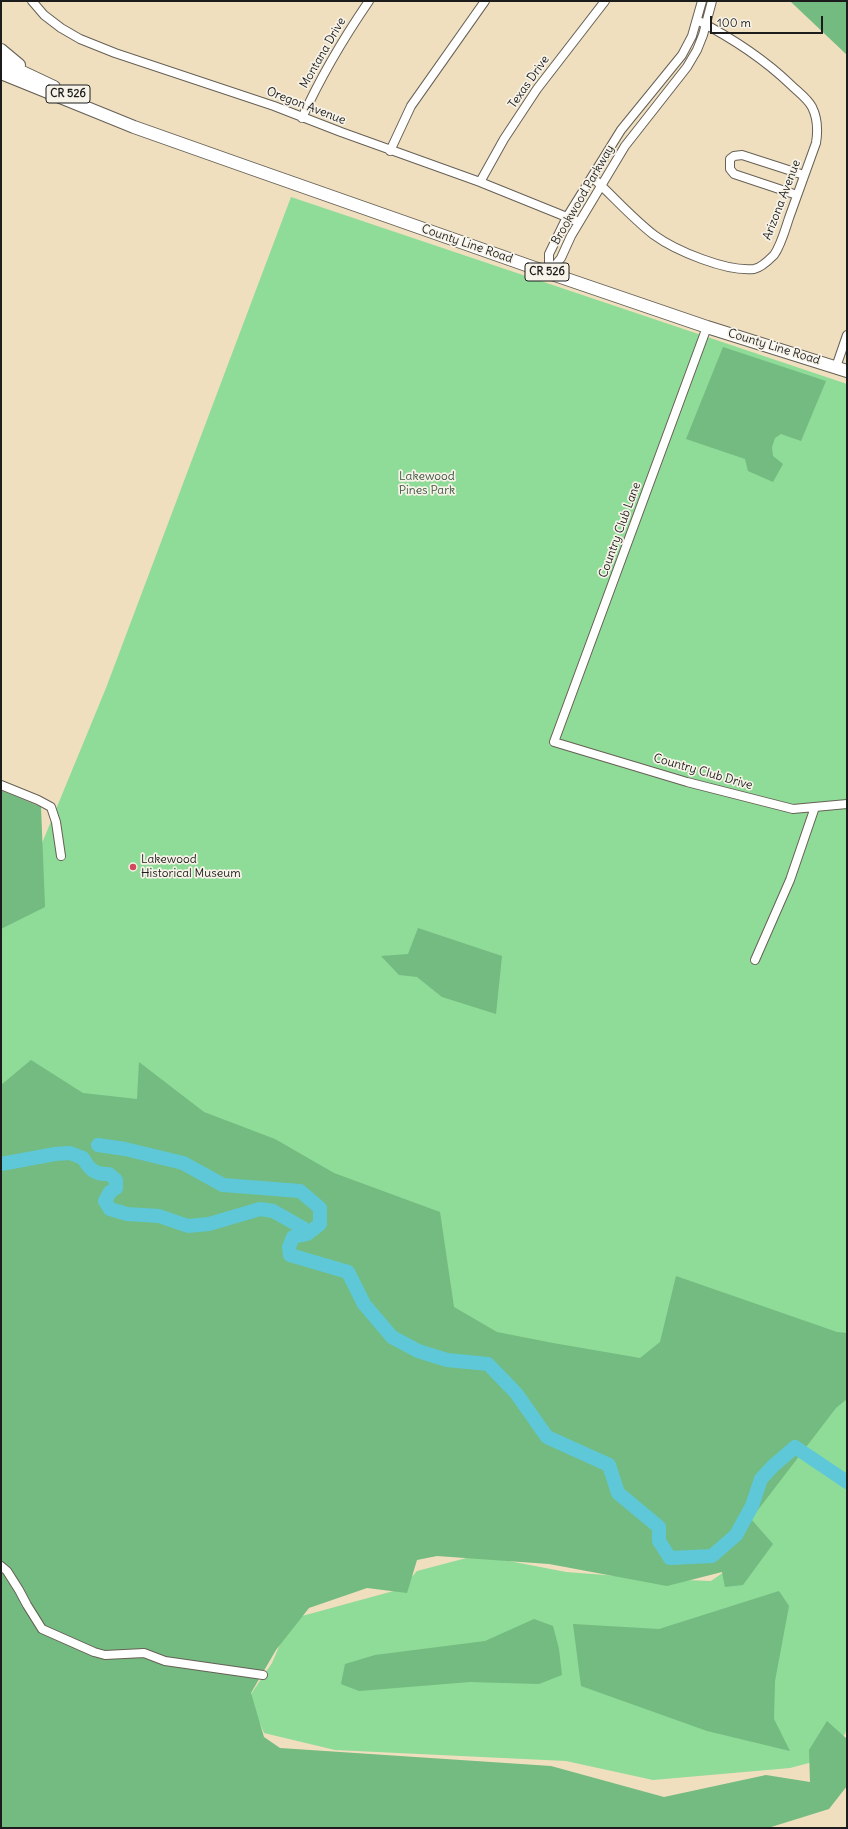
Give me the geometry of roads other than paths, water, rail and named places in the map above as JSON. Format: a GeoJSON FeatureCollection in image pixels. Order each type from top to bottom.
{"type":"FeatureCollection","features":[{"type":"Feature","properties":{"kind":"main road"},"geometry":{"type":"LineString","coordinates":[[1,50],[9,58],[43,82]]}},
{"type":"Feature","properties":{"kind":"main road","name":"County Line Road"},"geometry":{"type":"LineString","coordinates":[[1,62],[134,127]]}},
{"type":"Feature","properties":{"kind":"main road","name":"County Line Road"},"geometry":{"type":"LineString","coordinates":[[1,73],[134,127],[549,273],[708,327],[841,369]]}},
{"type":"Feature","properties":{"kind":"street","name":"Oregon Avenue"},"geometry":{"type":"LineString","coordinates":[[32,1],[44,15],[61,28],[80,39],[116,53],[274,106],[302,118],[480,182],[579,222]]}},
{"type":"Feature","properties":{"kind":"street","name":"Montana Drive"},"geometry":{"type":"LineString","coordinates":[[302,118],[319,80],[350,28],[369,1]]}},
{"type":"Feature","properties":{"kind":"street"},"geometry":{"type":"LineString","coordinates":[[390,150],[411,106],[485,1]]}},
{"type":"Feature","properties":{"kind":"street","name":"Texas Drive"},"geometry":{"type":"LineString","coordinates":[[480,182],[504,139],[537,89],[605,1]]}},
{"type":"Feature","properties":{"kind":"street","name":"Brookwood Parkway"},"geometry":{"type":"LineString","coordinates":[[549,273],[549,254],[567,217],[621,130],[682,55],[692,36],[702,1]]}},
{"type":"Feature","properties":{"kind":"street","name":"Brookwood Parkway"},"geometry":{"type":"LineString","coordinates":[[549,273],[561,258],[579,222],[625,146],[687,67],[697,50],[706,25],[712,1]]}},
{"type":"Feature","properties":{"kind":"street","name":"Arizona Avenue"},"geometry":{"type":"LineString","coordinates":[[592,177],[642,225],[673,248],[721,265],[742,269],[756,268],[765,263],[774,254],[816,143],[818,129],[813,109],[808,102],[776,71],[750,50],[697,20]]}},
{"type":"Feature","properties":{"kind":"street"},"geometry":{"type":"LineString","coordinates":[[797,195],[734,174],[730,169],[730,159],[734,156],[742,155],[804,175]]}},
{"type":"Feature","properties":{"kind":"street","name":"Country Club Lane"},"geometry":{"type":"LineString","coordinates":[[554,742],[708,327]]}},
{"type":"Feature","properties":{"kind":"street"},"geometry":{"type":"LineString","coordinates":[[841,369],[847,334]]}},
{"type":"Feature","properties":{"kind":"street","name":"Country Club Drive"},"geometry":{"type":"LineString","coordinates":[[554,742],[687,782],[793,809],[847,804]]}},
{"type":"Feature","properties":{"kind":"street"},"geometry":{"type":"LineString","coordinates":[[1,785],[51,807],[56,822],[61,856]]}},
{"type":"Feature","properties":{"kind":"street"},"geometry":{"type":"LineString","coordinates":[[755,960],[790,880],[815,807]]}},
{"type":"Feature","properties":{"kind":"street"},"geometry":{"type":"LineString","coordinates":[[1,1566],[7,1571],[42,1629],[94,1652],[105,1655],[144,1653],[165,1661],[263,1675]]}},
{"type":"Feature","properties":{"kind":"waterway"},"geometry":{"type":"LineString","coordinates":[[98,1145],[125,1149],[183,1163],[223,1185],[300,1191],[320,1208],[320,1224],[307,1234],[293,1237],[289,1247],[290,1255],[348,1272],[364,1304],[392,1337],[418,1351],[447,1360],[488,1364],[516,1393],[547,1437],[609,1465],[618,1493],[659,1527],[659,1541],[670,1558],[712,1556],[736,1535],[752,1506],[761,1479],[773,1466],[795,1447],[847,1482]]}},
{"type":"Feature","properties":{"kind":"waterway"},"geometry":{"type":"LineString","coordinates":[[1,1164],[55,1154],[70,1153],[83,1158],[96,1172],[109,1174],[116,1180],[116,1188],[110,1192],[105,1201],[110,1209],[127,1214],[159,1216],[188,1226],[209,1224],[260,1209],[273,1211],[303,1228],[307,1234]]}},
{"type":"Feature","properties":{"kind":"place","name":"Lakewood Historical Museum"},"geometry":{"type":"Point","coordinates":[133,867]}},
{"type":"Feature","properties":{"kind":"park label","name":"Lakewood Pines Park"},"geometry":{"type":"Point","coordinates":[427,484]}}]}
